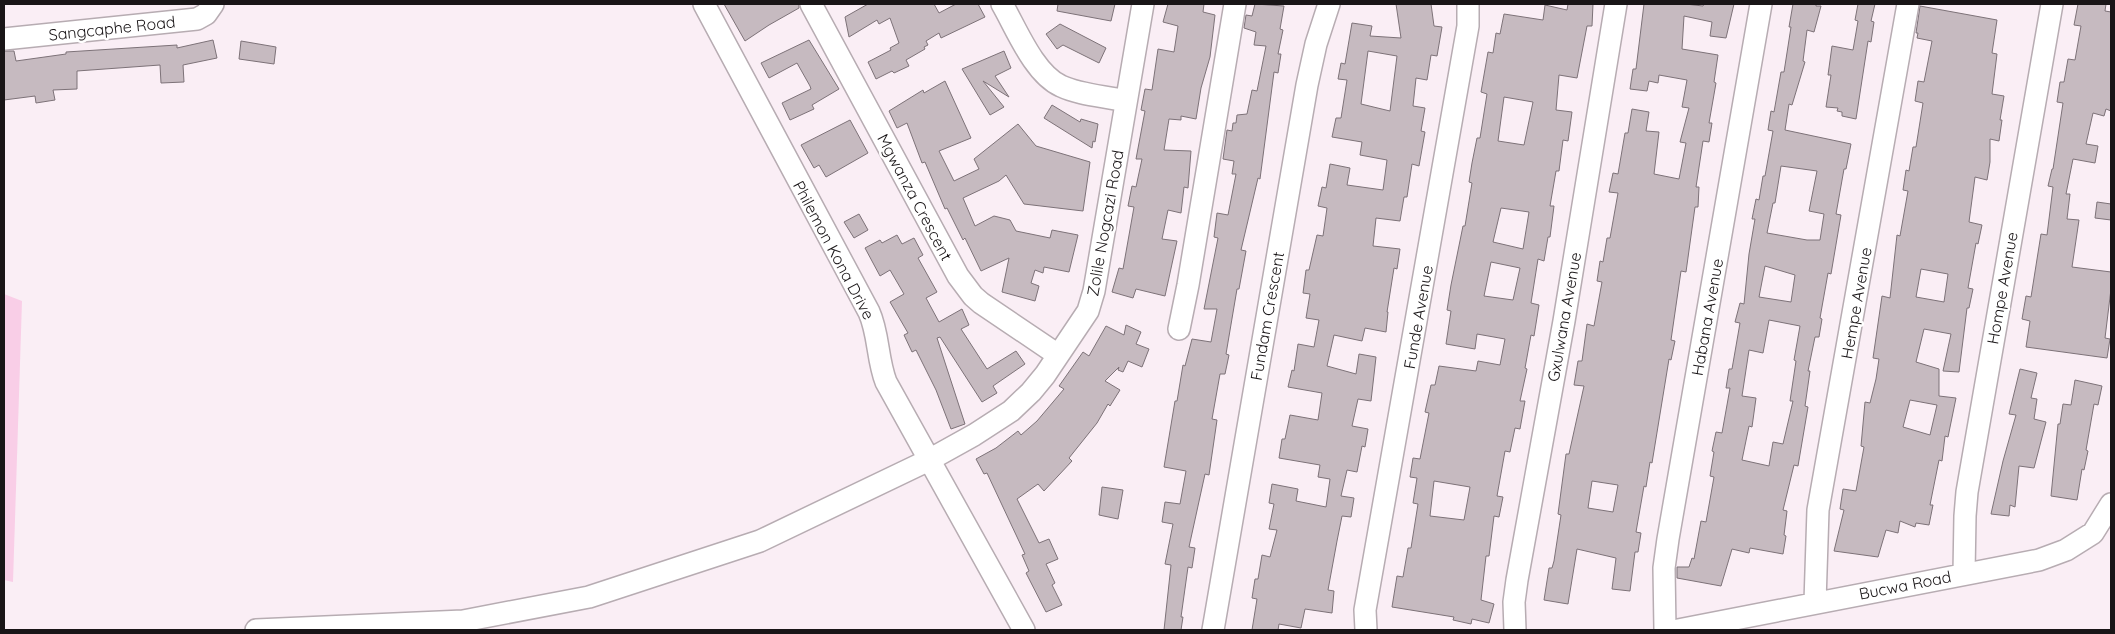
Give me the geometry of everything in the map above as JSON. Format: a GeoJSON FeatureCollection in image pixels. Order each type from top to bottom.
{"type":"FeatureCollection","features":[{"type":"Feature","properties":{"kind":"street","name":"Sangcaphe Road"},"geometry":{"type":"LineString","coordinates":[[4,39],[197,19],[206,14],[213,4]]}},
{"type":"Feature","properties":{"kind":"street","name":"Philemon Kona Drive"},"geometry":{"type":"LineString","coordinates":[[704,4],[869,312],[875,327],[879,359],[886,382],[1024,630]]}},
{"type":"Feature","properties":{"kind":"street","name":"Mgwanza Crescent"},"geometry":{"type":"LineString","coordinates":[[811,4],[958,276],[973,296],[981,303],[1058,355]]}},
{"type":"Feature","properties":{"kind":"street"},"geometry":{"type":"LineString","coordinates":[[1002,4],[1038,65],[1049,78],[1060,86],[1126,101]]}},
{"type":"Feature","properties":{"kind":"street","name":"Zolile Nogcazi Road"},"geometry":{"type":"LineString","coordinates":[[256,630],[462,621],[589,597],[760,541],[929,460],[974,435],[1012,410],[1031,392],[1088,311],[1094,291],[1143,4]]}},
{"type":"Feature","properties":{"kind":"street"},"geometry":{"type":"LineString","coordinates":[[1179,329],[1190,276],[1235,4]]}},
{"type":"Feature","properties":{"kind":"street","name":"Fundam Crescent"},"geometry":{"type":"LineString","coordinates":[[1213,630],[1307,85],[1316,44],[1329,4]]}},
{"type":"Feature","properties":{"kind":"street","name":"Funde Avenue"},"geometry":{"type":"LineString","coordinates":[[1366,630],[1365,610],[1468,26],[1468,4]]}},
{"type":"Feature","properties":{"kind":"street","name":"Gxulwana Avenue"},"geometry":{"type":"LineString","coordinates":[[1515,630],[1514,602],[1517,580],[1563,330],[1616,4]]}},
{"type":"Feature","properties":{"kind":"street","name":"Habana Avenue"},"geometry":{"type":"LineString","coordinates":[[1665,630],[1664,568],[1668,539],[1761,4]]}},
{"type":"Feature","properties":{"kind":"street","name":"Hempe Avenue"},"geometry":{"type":"LineString","coordinates":[[1815,602],[1818,510],[1908,4]]}},
{"type":"Feature","properties":{"kind":"street","name":"Hompe Avenue"},"geometry":{"type":"LineString","coordinates":[[1964,573],[1964,523],[1967,492],[2052,4]]}},
{"type":"Feature","properties":{"kind":"street","name":"Bucwa Road"},"geometry":{"type":"LineString","coordinates":[[1678,630],[1964,573],[2039,560],[2066,550],[2093,533],[2111,504]]}},
{"type":"Feature","properties":{"kind":"shaded area"},"geometry":{"type":"Polygon","coordinates":[[[4,294],[22,301],[13,582],[4,580],[4,294]]]}},
{"type":"Feature","properties":{"kind":"building"},"geometry":{"type":"Polygon","coordinates":[[[724,4],[799,4],[799,8],[745,41],[724,4]]]}},
{"type":"Feature","properties":{"kind":"building"},"geometry":{"type":"Polygon","coordinates":[[[868,4],[934,4],[939,13],[956,4],[978,4],[985,17],[941,38],[939,33],[926,41],[928,45],[924,47],[925,49],[906,60],[909,66],[894,73],[892,71],[876,79],[868,62],[891,50],[890,48],[899,43],[890,18],[879,24],[877,20],[849,37],[845,17],[868,4]]]}},
{"type":"Feature","properties":{"kind":"building"},"geometry":{"type":"Polygon","coordinates":[[[1058,4],[1115,4],[1111,21],[1057,11],[1058,4]]]}},
{"type":"Feature","properties":{"kind":"building"},"geometry":{"type":"Polygon","coordinates":[[[1168,4],[1204,4],[1203,12],[1215,15],[1210,57],[1201,88],[1196,119],[1181,116],[1181,120],[1169,119],[1164,150],[1191,151],[1188,188],[1184,187],[1181,213],[1168,210],[1162,239],[1177,241],[1165,296],[1136,289],[1133,298],[1112,292],[1119,268],[1123,269],[1134,207],[1128,206],[1132,186],[1136,187],[1142,159],[1136,159],[1145,111],[1141,110],[1145,89],[1152,90],[1158,49],[1174,52],[1178,26],[1163,22],[1168,4]]]}},
{"type":"Feature","properties":{"kind":"building"},"geometry":{"type":"Polygon","coordinates":[[[1255,4],[1284,6],[1280,29],[1283,30],[1278,54],[1281,54],[1278,73],[1274,72],[1260,179],[1258,178],[1241,250],[1246,251],[1239,289],[1237,289],[1226,354],[1229,355],[1225,374],[1220,374],[1212,419],[1217,420],[1209,475],[1205,474],[1189,547],[1195,548],[1192,568],[1188,567],[1181,630],[1164,630],[1171,565],[1165,564],[1173,524],[1162,522],[1165,502],[1180,504],[1186,471],[1164,467],[1175,401],[1177,401],[1183,365],[1185,366],[1192,339],[1211,342],[1217,309],[1204,309],[1218,238],[1214,237],[1217,213],[1228,215],[1236,174],[1232,174],[1234,161],[1223,159],[1227,130],[1232,131],[1237,115],[1247,114],[1252,90],[1257,91],[1266,46],[1254,45],[1256,32],[1244,28],[1246,15],[1252,16],[1255,4]]]}},
{"type":"Feature","properties":{"kind":"building"},"geometry":{"type":"Polygon","coordinates":[[[1396,4],[1431,4],[1434,26],[1442,27],[1437,56],[1431,55],[1427,80],[1416,78],[1413,106],[1425,108],[1421,131],[1425,132],[1419,166],[1412,164],[1407,197],[1404,197],[1400,221],[1376,218],[1373,246],[1400,249],[1397,269],[1394,268],[1386,332],[1365,328],[1362,341],[1334,335],[1327,366],[1356,374],[1359,354],[1376,357],[1371,401],[1358,399],[1352,426],[1368,429],[1365,447],[1362,446],[1357,472],[1347,470],[1341,496],[1354,498],[1351,517],[1342,516],[1337,541],[1328,590],[1334,591],[1332,613],[1305,609],[1301,628],[1279,624],[1278,630],[1252,630],[1257,599],[1252,598],[1255,579],[1258,579],[1262,555],[1270,557],[1277,530],[1269,529],[1274,504],[1269,503],[1272,484],[1298,489],[1296,501],[1326,507],[1330,479],[1318,477],[1320,465],[1279,458],[1282,439],[1285,439],[1290,415],[1318,420],[1322,393],[1288,387],[1292,370],[1294,371],[1298,344],[1314,347],[1319,320],[1306,318],[1310,294],[1303,293],[1306,270],[1309,270],[1317,235],[1323,236],[1327,208],[1318,206],[1322,187],[1326,188],[1330,164],[1350,168],[1347,185],[1383,190],[1387,160],[1360,155],[1362,142],[1332,137],[1336,118],[1341,118],[1347,80],[1338,79],[1341,63],[1345,64],[1352,23],[1372,26],[1370,36],[1401,38],[1396,4]],[[1368,51],[1361,104],[1390,111],[1397,56],[1368,51]]]}},
{"type":"Feature","properties":{"kind":"building"},"geometry":{"type":"Polygon","coordinates":[[[1568,4],[1593,4],[1592,26],[1587,26],[1577,78],[1559,75],[1556,110],[1572,112],[1568,141],[1563,140],[1559,171],[1556,171],[1550,206],[1554,206],[1550,237],[1548,237],[1544,261],[1538,259],[1531,303],[1539,305],[1534,336],[1531,335],[1525,368],[1527,369],[1520,401],[1525,401],[1520,429],[1515,428],[1510,452],[1505,451],[1497,496],[1503,497],[1499,517],[1494,516],[1489,556],[1486,556],[1481,600],[1494,604],[1489,623],[1472,619],[1471,624],[1453,620],[1454,617],[1392,607],[1397,576],[1403,577],[1408,548],[1411,548],[1418,504],[1413,503],[1417,478],[1410,477],[1413,458],[1420,459],[1429,413],[1425,412],[1431,385],[1435,385],[1439,366],[1476,371],[1478,361],[1500,365],[1505,339],[1477,334],[1475,349],[1446,344],[1451,311],[1447,310],[1451,285],[1463,226],[1465,226],[1472,183],[1469,182],[1472,163],[1477,138],[1480,138],[1487,94],[1481,92],[1488,52],[1493,53],[1496,33],[1500,34],[1504,14],[1543,20],[1545,5],[1567,10],[1568,4]],[[1504,97],[1498,141],[1524,145],[1533,102],[1504,97]],[[1501,208],[1493,242],[1523,249],[1529,212],[1501,208]],[[1491,262],[1484,296],[1513,300],[1520,268],[1491,262]],[[1434,481],[1430,516],[1464,520],[1470,487],[1434,481]]]}},
{"type":"Feature","properties":{"kind":"building"},"geometry":{"type":"Polygon","coordinates":[[[1644,4],[1703,6],[1704,4],[1734,4],[1726,38],[1710,36],[1712,22],[1684,16],[1682,49],[1718,55],[1714,82],[1716,83],[1709,123],[1712,123],[1709,142],[1703,141],[1696,187],[1699,187],[1698,207],[1695,207],[1686,272],[1681,271],[1671,340],[1675,341],[1671,360],[1669,359],[1652,463],[1650,462],[1646,487],[1644,486],[1636,532],[1641,533],[1638,552],[1635,552],[1630,591],[1612,589],[1616,558],[1577,549],[1568,604],[1544,600],[1549,568],[1552,568],[1554,561],[1561,515],[1558,514],[1566,454],[1569,454],[1584,386],[1574,385],[1578,361],[1582,361],[1587,324],[1594,326],[1602,282],[1597,281],[1600,261],[1603,262],[1607,238],[1610,238],[1618,193],[1609,192],[1613,173],[1618,174],[1625,133],[1628,133],[1632,109],[1649,112],[1646,131],[1659,132],[1654,174],[1679,179],[1686,143],[1680,142],[1689,108],[1682,107],[1687,80],[1659,75],[1658,83],[1649,81],[1647,91],[1630,89],[1633,69],[1636,69],[1644,4]],[[1592,481],[1588,508],[1613,512],[1618,485],[1592,481]]]}},
{"type":"Feature","properties":{"kind":"building"},"geometry":{"type":"Polygon","coordinates":[[[1793,4],[1816,4],[1816,6],[1821,6],[1814,32],[1807,30],[1803,61],[1805,62],[1792,105],[1789,104],[1785,130],[1851,144],[1846,169],[1844,169],[1836,214],[1841,215],[1831,274],[1828,273],[1820,318],[1822,319],[1819,337],[1815,337],[1808,371],[1810,371],[1805,406],[1808,407],[1798,466],[1794,465],[1783,510],[1787,511],[1783,554],[1750,548],[1749,553],[1732,549],[1721,586],[1677,578],[1677,567],[1689,567],[1692,558],[1694,559],[1701,521],[1706,522],[1714,477],[1710,476],[1714,452],[1712,451],[1716,432],[1722,433],[1730,388],[1726,388],[1729,369],[1732,369],[1740,323],[1735,322],[1740,303],[1744,304],[1755,219],[1752,219],[1756,199],[1759,200],[1763,176],[1765,176],[1773,131],[1768,130],[1771,111],[1774,112],[1781,72],[1784,72],[1791,27],[1789,27],[1793,4]],[[1781,166],[1775,203],[1773,203],[1767,233],[1807,240],[1820,240],[1824,214],[1809,211],[1817,171],[1781,166]],[[1765,266],[1759,297],[1791,302],[1795,275],[1765,266]],[[1769,320],[1763,353],[1749,350],[1742,396],[1756,398],[1752,427],[1749,426],[1742,460],[1769,466],[1773,442],[1783,444],[1793,401],[1790,401],[1800,326],[1769,320]]]}},
{"type":"Feature","properties":{"kind":"building"},"geometry":{"type":"Polygon","coordinates":[[[1858,4],[1875,4],[1871,21],[1874,22],[1871,42],[1868,41],[1856,119],[1842,116],[1842,112],[1837,111],[1838,108],[1826,107],[1831,75],[1828,75],[1832,46],[1853,50],[1858,21],[1855,20],[1858,4]]]}},
{"type":"Feature","properties":{"kind":"building"},"geometry":{"type":"Polygon","coordinates":[[[2078,4],[2106,4],[2105,11],[2111,12],[2111,111],[2106,109],[2104,116],[2093,113],[2086,144],[2098,146],[2095,163],[2073,159],[2066,194],[2070,194],[2067,219],[2079,220],[2072,267],[2111,272],[2111,289],[2105,338],[2110,339],[2107,358],[2026,347],[2030,321],[2022,319],[2026,296],[2031,297],[2041,234],[2047,235],[2053,187],[2048,186],[2053,169],[2063,103],[2057,102],[2060,82],[2064,82],[2068,59],[2075,60],[2081,26],[2074,25],[2078,4]]]}},
{"type":"Feature","properties":{"kind":"building"},"geometry":{"type":"Polygon","coordinates":[[[1920,6],[1997,20],[1992,53],[1997,54],[1992,94],[2004,96],[1999,141],[1990,139],[1990,162],[1987,180],[1975,177],[1969,222],[1982,225],[1978,244],[1976,243],[1968,288],[1973,289],[1969,308],[1967,308],[1959,372],[1943,371],[1951,334],[1924,329],[1916,362],[1939,369],[1939,396],[1956,398],[1948,437],[1945,436],[1942,461],[1939,460],[1930,505],[1933,505],[1929,525],[1916,523],[1915,527],[1900,521],[1898,533],[1886,530],[1878,557],[1834,551],[1844,510],[1840,509],[1843,489],[1856,491],[1864,447],[1861,446],[1865,402],[1870,403],[1879,359],[1873,358],[1882,296],[1890,298],[1897,235],[1900,236],[1908,191],[1903,190],[1906,170],[1909,171],[1913,147],[1916,147],[1923,103],[1915,101],[1918,81],[1924,82],[1932,41],[1917,38],[1918,33],[1916,33],[1920,6]],[[1921,269],[1916,297],[1944,302],[1948,274],[1921,269]],[[1910,400],[1903,427],[1930,435],[1937,405],[1910,400]]]}},
{"type":"Feature","properties":{"kind":"building"},"geometry":{"type":"Polygon","coordinates":[[[1060,24],[1106,48],[1099,63],[1063,45],[1057,49],[1046,34],[1060,24]]]}},
{"type":"Feature","properties":{"kind":"building"},"geometry":{"type":"Polygon","coordinates":[[[213,40],[217,58],[183,65],[184,82],[161,83],[160,65],[77,71],[77,89],[53,90],[55,100],[36,103],[35,96],[4,100],[4,51],[14,51],[16,61],[66,54],[66,52],[177,45],[177,48],[213,40]]]}},
{"type":"Feature","properties":{"kind":"building"},"geometry":{"type":"Polygon","coordinates":[[[809,40],[839,89],[812,105],[814,109],[790,120],[782,103],[811,89],[810,86],[797,63],[769,78],[761,63],[809,40]]]}},
{"type":"Feature","properties":{"kind":"building"},"geometry":{"type":"Polygon","coordinates":[[[241,41],[276,47],[274,64],[239,59],[241,41]]]}},
{"type":"Feature","properties":{"kind":"building"},"geometry":{"type":"Polygon","coordinates":[[[1004,51],[1011,68],[995,76],[1009,97],[983,81],[1004,107],[990,115],[962,69],[1004,51]]]}},
{"type":"Feature","properties":{"kind":"building"},"geometry":{"type":"Polygon","coordinates":[[[945,81],[971,138],[939,151],[954,181],[979,169],[974,159],[1018,124],[1036,146],[1090,162],[1083,211],[1024,204],[1006,175],[999,181],[963,198],[975,226],[994,216],[1010,220],[1016,231],[1050,238],[1052,230],[1078,235],[1069,272],[1044,267],[1043,273],[1035,270],[1031,283],[1039,286],[1035,301],[1002,292],[1009,258],[981,271],[965,238],[963,240],[947,208],[945,209],[925,162],[922,163],[907,123],[897,128],[889,111],[923,90],[924,93],[945,81]]]}},
{"type":"Feature","properties":{"kind":"building"},"geometry":{"type":"Polygon","coordinates":[[[1052,105],[1080,122],[1081,119],[1098,124],[1092,148],[1044,118],[1052,105]]]}},
{"type":"Feature","properties":{"kind":"building"},"geometry":{"type":"Polygon","coordinates":[[[850,120],[868,153],[826,177],[819,165],[814,168],[801,145],[850,120]]]}},
{"type":"Feature","properties":{"kind":"building"},"geometry":{"type":"Polygon","coordinates":[[[2097,202],[2111,204],[2111,220],[2095,218],[2097,202]]]}},
{"type":"Feature","properties":{"kind":"building"},"geometry":{"type":"Polygon","coordinates":[[[859,214],[868,230],[854,238],[844,222],[859,214]]]}},
{"type":"Feature","properties":{"kind":"building"},"geometry":{"type":"Polygon","coordinates":[[[897,235],[902,244],[914,238],[923,255],[918,258],[937,292],[926,298],[939,322],[962,309],[969,325],[961,329],[987,369],[1016,351],[1025,364],[993,386],[997,393],[982,402],[940,337],[937,338],[965,424],[951,429],[936,390],[916,350],[912,352],[904,335],[908,333],[890,302],[904,294],[890,270],[880,276],[865,248],[880,240],[882,243],[897,235]]]}},
{"type":"Feature","properties":{"kind":"building"},"geometry":{"type":"Polygon","coordinates":[[[1126,325],[1141,332],[1136,344],[1149,349],[1142,367],[1128,361],[1123,372],[1118,370],[1119,367],[1105,381],[1120,390],[1110,406],[1108,404],[1097,423],[1069,458],[1072,461],[1044,491],[1038,484],[1017,499],[1039,543],[1049,539],[1058,559],[1046,564],[1055,583],[1052,585],[1062,605],[1046,612],[1026,573],[1029,571],[1022,555],[1025,554],[987,473],[984,474],[976,459],[996,448],[1018,431],[1021,435],[1037,421],[1064,389],[1059,386],[1083,352],[1089,356],[1106,326],[1124,335],[1126,325]]]}},
{"type":"Feature","properties":{"kind":"building"},"geometry":{"type":"Polygon","coordinates":[[[2020,369],[2037,373],[2031,398],[2037,399],[2034,419],[2046,422],[2034,468],[2019,466],[2015,507],[2010,505],[2009,516],[1991,514],[2016,415],[2009,414],[2020,369]]]}},
{"type":"Feature","properties":{"kind":"building"},"geometry":{"type":"Polygon","coordinates":[[[2075,380],[2102,386],[2098,405],[2094,404],[2086,450],[2088,451],[2084,470],[2082,469],[2077,500],[2051,496],[2058,424],[2060,424],[2063,404],[2071,405],[2075,380]]]}},
{"type":"Feature","properties":{"kind":"building"},"geometry":{"type":"Polygon","coordinates":[[[1102,487],[1123,490],[1118,519],[1099,515],[1102,487]]]}}]}
